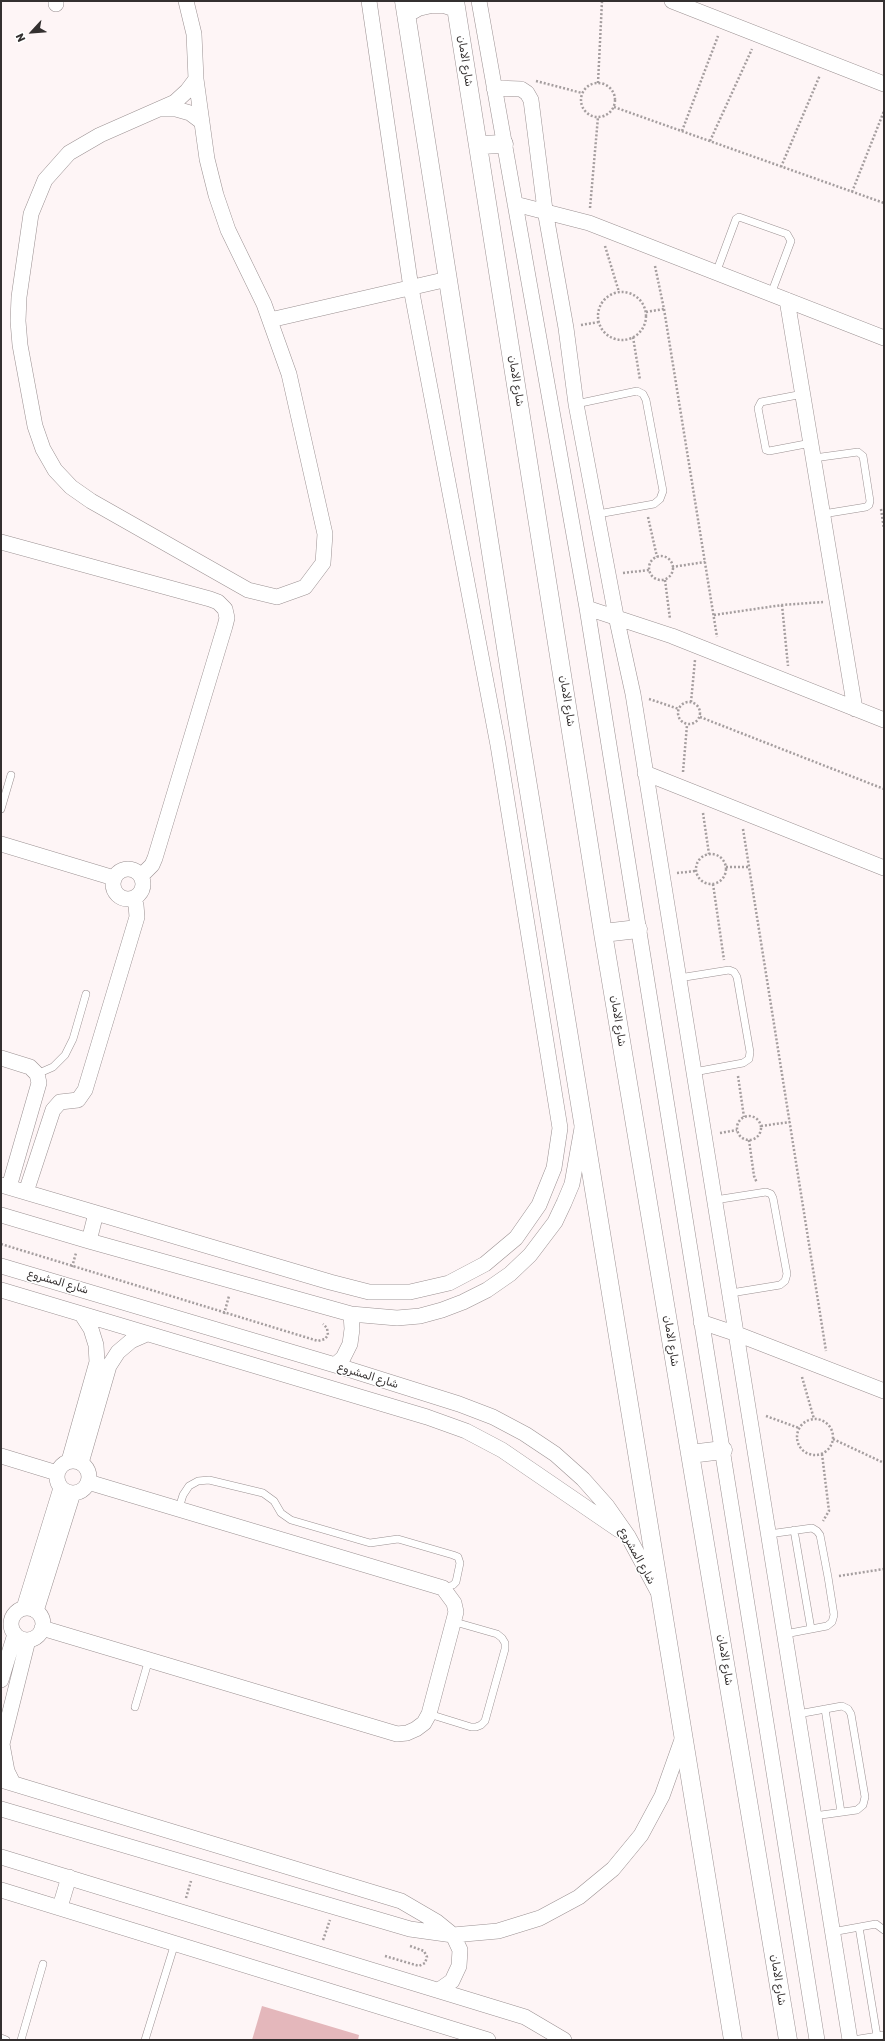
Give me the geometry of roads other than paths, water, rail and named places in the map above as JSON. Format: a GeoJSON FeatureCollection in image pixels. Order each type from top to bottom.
{"type":"FeatureCollection","features":[{"type":"Feature","properties":{"kind":"street"},"geometry":{"type":"LineString","coordinates":[[186,1],[194,34],[196,78],[207,159],[216,195],[225,223],[270,320],[289,374],[325,534],[323,563],[305,587],[277,597],[248,590],[91,501],[71,487],[55,470],[43,449],[35,426],[20,345],[18,321],[19,297],[31,214],[45,180],[69,153],[100,135],[175,102],[187,92],[196,78]]}},
{"type":"Feature","properties":{"kind":"street"},"geometry":{"type":"LineString","coordinates":[[1,1058],[30,1067],[37,1074],[39,1083],[5,1186],[337,1284],[369,1292],[410,1292],[449,1283],[485,1264],[516,1238],[539,1206],[554,1168],[560,1128],[498,746],[411,288],[369,1]]}},
{"type":"Feature","properties":{"kind":"street"},"geometry":{"type":"LineString","coordinates":[[479,1],[587,608],[817,2040]]}},
{"type":"Feature","properties":{"kind":"street"},"geometry":{"type":"LineString","coordinates":[[672,1],[884,84]]}},
{"type":"Feature","properties":{"kind":"street"},"geometry":{"type":"LineString","coordinates":[[456,5],[430,4],[405,8],[583,1121],[733,2040]]}},
{"type":"Feature","properties":{"kind":"street","name":"شارع الامان"},"geometry":{"type":"LineString","coordinates":[[456,5],[604,934],[788,2040]]}},
{"type":"Feature","properties":{"kind":"street"},"geometry":{"type":"LineString","coordinates":[[494,88],[520,89],[527,93],[531,100],[545,210],[566,328],[576,404],[598,514],[616,616],[633,694],[850,2040]]}},
{"type":"Feature","properties":{"kind":"street"},"geometry":{"type":"LineString","coordinates":[[161,109],[176,109],[190,113],[202,122]]}},
{"type":"Feature","properties":{"kind":"street"},"geometry":{"type":"LineString","coordinates":[[479,145],[504,144]]}},
{"type":"Feature","properties":{"kind":"street"},"geometry":{"type":"LineString","coordinates":[[515,204],[545,210],[594,225],[884,338]]}},
{"type":"Feature","properties":{"kind":"street"},"geometry":{"type":"LineString","coordinates":[[270,320],[448,279]]}},
{"type":"Feature","properties":{"kind":"street"},"geometry":{"type":"LineString","coordinates":[[787,300],[804,394],[855,709]]}},
{"type":"Feature","properties":{"kind":"street"},"geometry":{"type":"LineString","coordinates":[[1,542],[210,599],[218,602],[224,609],[227,618],[225,626],[155,858],[152,865],[141,876]]}},
{"type":"Feature","properties":{"kind":"street"},"geometry":{"type":"LineString","coordinates":[[587,608],[616,616],[672,636],[884,720]]}},
{"type":"Feature","properties":{"kind":"street"},"geometry":{"type":"LineString","coordinates":[[645,773],[884,868]]}},
{"type":"Feature","properties":{"kind":"street"},"geometry":{"type":"LineString","coordinates":[[1,844],[114,878]]}},
{"type":"Feature","properties":{"kind":"street"},"geometry":{"type":"LineString","coordinates":[[130,869],[141,876],[144,883],[143,890],[139,896],[126,900],[114,892],[114,878],[118,872],[130,869]]}},
{"type":"Feature","properties":{"kind":"street"},"geometry":{"type":"LineString","coordinates":[[26,1192],[52,1110],[60,1102],[78,1100],[85,1090],[137,917],[136,905],[133,899]]}},
{"type":"Feature","properties":{"kind":"street"},"geometry":{"type":"LineString","coordinates":[[604,934],[638,929]]}},
{"type":"Feature","properties":{"kind":"street"},"geometry":{"type":"LineString","coordinates":[[1,1215],[85,1240],[232,1289],[351,1314],[397,1318],[420,1316],[442,1310],[488,1290],[510,1274],[544,1239],[564,1203],[572,1184],[583,1121]]}},
{"type":"Feature","properties":{"kind":"street"},"geometry":{"type":"LineString","coordinates":[[85,1240],[96,1212]]}},
{"type":"Feature","properties":{"kind":"street","name":"شارع المشروع"},"geometry":{"type":"LineString","coordinates":[[1,1266],[335,1365],[459,1404],[493,1417],[525,1434],[555,1454],[583,1479],[607,1506],[628,1536],[660,1598]]}},
{"type":"Feature","properties":{"kind":"street"},"geometry":{"type":"LineString","coordinates":[[1,1290],[427,1417],[466,1431],[502,1450],[628,1536]]}},
{"type":"Feature","properties":{"kind":"street"},"geometry":{"type":"LineString","coordinates":[[335,1365],[343,1358],[350,1344],[352,1329],[351,1314]]}},
{"type":"Feature","properties":{"kind":"street"},"geometry":{"type":"LineString","coordinates":[[75,1462],[97,1362],[96,1345],[91,1329],[82,1315]]}},
{"type":"Feature","properties":{"kind":"street"},"geometry":{"type":"LineString","coordinates":[[701,1322],[737,1334],[884,1391]]}},
{"type":"Feature","properties":{"kind":"street"},"geometry":{"type":"LineString","coordinates":[[224,1356],[225,1332]]}},
{"type":"Feature","properties":{"kind":"street"},"geometry":{"type":"LineString","coordinates":[[75,1462],[109,1366],[122,1348],[131,1341],[147,1334]]}},
{"type":"Feature","properties":{"kind":"street"},"geometry":{"type":"LineString","coordinates":[[690,1454],[723,1450]]}},
{"type":"Feature","properties":{"kind":"street"},"geometry":{"type":"LineString","coordinates":[[1,1456],[57,1473]]}},
{"type":"Feature","properties":{"kind":"street"},"geometry":{"type":"LineString","coordinates":[[75,1462],[86,1468],[88,1482],[85,1488],[67,1491],[57,1481],[57,1473],[61,1465],[75,1462]]}},
{"type":"Feature","properties":{"kind":"street"},"geometry":{"type":"LineString","coordinates":[[42,1628],[397,1734],[416,1730],[424,1723],[429,1714],[455,1622],[456,1612],[454,1603],[443,1588],[88,1482]]}},
{"type":"Feature","properties":{"kind":"street"},"geometry":{"type":"LineString","coordinates":[[30,1609],[67,1491]]}},
{"type":"Feature","properties":{"kind":"street"},"geometry":{"type":"LineString","coordinates":[[22,1637],[6,1617],[14,1613],[30,1609]]}},
{"type":"Feature","properties":{"kind":"street"},"geometry":{"type":"LineString","coordinates":[[22,1637],[40,1634],[42,1628],[43,1621],[30,1609]]}},
{"type":"Feature","properties":{"kind":"street"},"geometry":{"type":"LineString","coordinates":[[1,1680],[22,1637]]}},
{"type":"Feature","properties":{"kind":"street"},"geometry":{"type":"LineString","coordinates":[[22,1637],[2,1744],[7,1771],[7,1782],[401,1901],[437,1922],[453,1935],[460,1950],[459,1966],[452,1981],[439,1990]]}},
{"type":"Feature","properties":{"kind":"street"},"geometry":{"type":"LineString","coordinates":[[1,1809],[193,1873],[335,1908],[410,1930],[453,1935],[498,1931],[540,1918],[579,1897],[613,1869],[641,1835],[662,1796],[683,1737]]}},
{"type":"Feature","properties":{"kind":"street"},"geometry":{"type":"LineString","coordinates":[[1,1857],[525,2017],[564,2040]]}},
{"type":"Feature","properties":{"kind":"street"},"geometry":{"type":"LineString","coordinates":[[60,1907],[69,1877]]}},
{"type":"Feature","properties":{"kind":"street"},"geometry":{"type":"LineString","coordinates":[[1,1890],[488,2040]]}},
{"type":"Feature","properties":{"kind":"lane"},"geometry":{"type":"LineString","coordinates":[[716,272],[736,219],[739,217],[787,234],[790,241],[771,294]]}},
{"type":"Feature","properties":{"kind":"lane"},"geometry":{"type":"LineString","coordinates":[[576,404],[637,391],[643,394],[646,400],[663,491],[660,500],[654,504],[646,506],[598,514]]}},
{"type":"Feature","properties":{"kind":"lane"},"geometry":{"type":"LineString","coordinates":[[804,394],[761,402],[758,408],[766,450],[858,452],[863,456],[870,501],[869,505],[866,507],[823,514]]}},
{"type":"Feature","properties":{"kind":"lane"},"geometry":{"type":"LineString","coordinates":[[1,809],[11,775]]}},
{"type":"Feature","properties":{"kind":"lane"},"geometry":{"type":"LineString","coordinates":[[679,978],[729,970],[734,972],[737,977],[750,1052],[749,1059],[743,1063],[694,1072]]}},
{"type":"Feature","properties":{"kind":"lane"},"geometry":{"type":"LineString","coordinates":[[37,1074],[53,1067],[65,1055],[73,1040],[86,994]]}},
{"type":"Feature","properties":{"kind":"lane"},"geometry":{"type":"LineString","coordinates":[[715,1200],[766,1192],[770,1194],[773,1198],[787,1274],[785,1281],[780,1285],[730,1293]]}},
{"type":"Feature","properties":{"kind":"lane"},"geometry":{"type":"LineString","coordinates":[[179,1508],[183,1495],[189,1486],[198,1481],[209,1480],[263,1492],[274,1501],[281,1513],[291,1520],[370,1543],[398,1539],[453,1555],[458,1558],[460,1562],[456,1582],[453,1585],[443,1588]]}},
{"type":"Feature","properties":{"kind":"lane"},"geometry":{"type":"LineString","coordinates":[[769,1534],[812,1528],[820,1535],[828,1577],[834,1615],[832,1622],[827,1626],[785,1634]]}},
{"type":"Feature","properties":{"kind":"lane"},"geometry":{"type":"LineString","coordinates":[[794,1530],[811,1629]]}},
{"type":"Feature","properties":{"kind":"lane"},"geometry":{"type":"LineString","coordinates":[[429,1714],[476,1728],[485,1721],[505,1649],[505,1643],[502,1638],[496,1634],[455,1622]]}},
{"type":"Feature","properties":{"kind":"lane"},"geometry":{"type":"LineString","coordinates":[[135,1707],[149,1659]]}},
{"type":"Feature","properties":{"kind":"lane"},"geometry":{"type":"LineString","coordinates":[[798,1714],[842,1706],[848,1709],[851,1714],[865,1797],[863,1805],[856,1810],[814,1816]]}},
{"type":"Feature","properties":{"kind":"lane"},"geometry":{"type":"LineString","coordinates":[[825,1709],[841,1812]]}},
{"type":"Feature","properties":{"kind":"lane"},"geometry":{"type":"LineString","coordinates":[[832,1932],[876,1924],[884,1930]]}},
{"type":"Feature","properties":{"kind":"lane"},"geometry":{"type":"LineString","coordinates":[[853,2040],[881,2036],[860,1927]]}},
{"type":"Feature","properties":{"kind":"lane"},"geometry":{"type":"LineString","coordinates":[[145,2040],[175,1943]]}},
{"type":"Feature","properties":{"kind":"lane"},"geometry":{"type":"LineString","coordinates":[[21,2040],[43,1964]]}},
{"type":"Feature","properties":{"kind":"lane"},"geometry":{"type":"LineString","coordinates":[[1,2038],[6,2040]]}}]}
